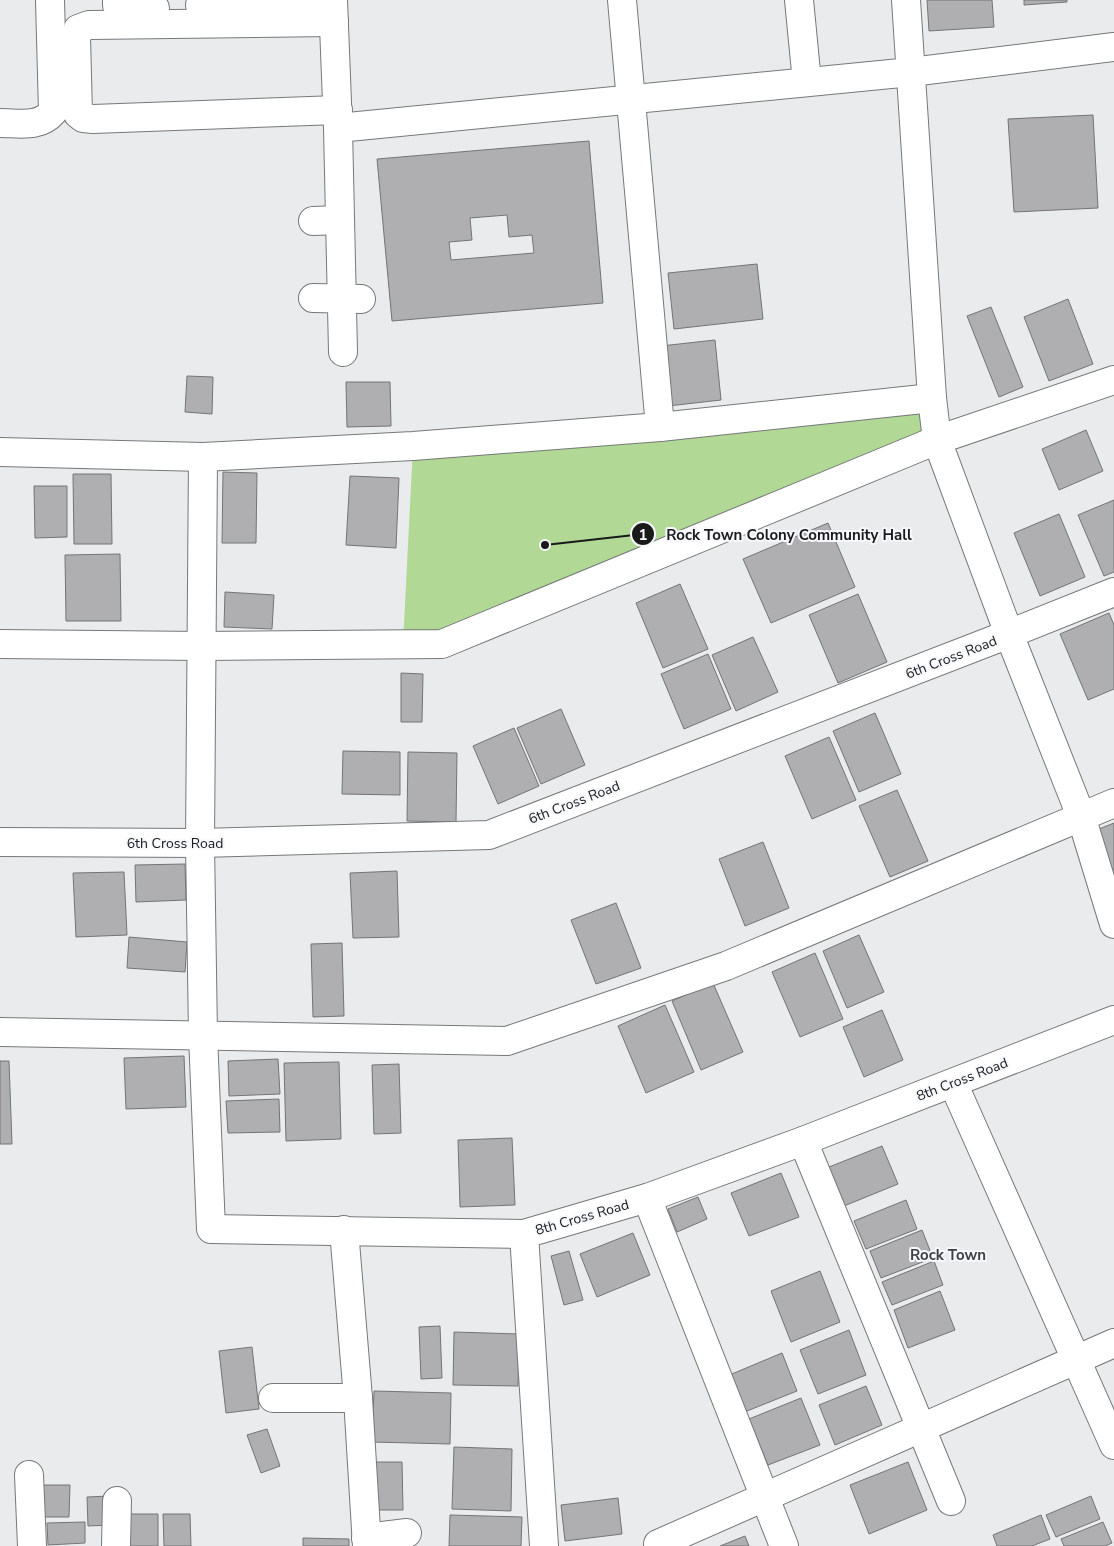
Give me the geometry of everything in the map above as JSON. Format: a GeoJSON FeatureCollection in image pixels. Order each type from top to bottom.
{"type":"FeatureCollection","features":[{"type":"Feature","properties":{"kind":"street"},"geometry":{"type":"LineString","coordinates":[[0,123],[39,123],[46,120],[54,112],[50,0]]}},
{"type":"Feature","properties":{"kind":"street"},"geometry":{"type":"LineString","coordinates":[[117,0],[117,5],[122,8],[131,9],[309,0]]}},
{"type":"Feature","properties":{"kind":"street"},"geometry":{"type":"LineString","coordinates":[[622,0],[660,427]]}},
{"type":"Feature","properties":{"kind":"street"},"geometry":{"type":"LineString","coordinates":[[799,0],[807,82]]}},
{"type":"Feature","properties":{"kind":"street"},"geometry":{"type":"LineString","coordinates":[[906,0],[932,398],[937,440],[1009,634],[1081,816],[1114,924]]}},
{"type":"Feature","properties":{"kind":"street"},"geometry":{"type":"LineString","coordinates":[[343,352],[352,299],[340,220],[338,119],[333,11],[89,25],[78,29],[76,37],[78,114],[83,118],[93,120],[338,119],[631,100],[910,72],[1114,47]]}},
{"type":"Feature","properties":{"kind":"street"},"geometry":{"type":"LineString","coordinates":[[313,220],[340,220]]}},
{"type":"Feature","properties":{"kind":"street"},"geometry":{"type":"LineString","coordinates":[[313,298],[352,299]]}},
{"type":"Feature","properties":{"kind":"street"},"geometry":{"type":"LineString","coordinates":[[0,644],[202,646],[442,644],[937,440],[1114,380]]}},
{"type":"Feature","properties":{"kind":"street"},"geometry":{"type":"LineString","coordinates":[[0,452],[203,457],[413,446],[660,427],[932,398]]}},
{"type":"Feature","properties":{"kind":"street"},"geometry":{"type":"LineString","coordinates":[[203,457],[200,843],[203,1035]]}},
{"type":"Feature","properties":{"kind":"street","name":"6th Cross Road"},"geometry":{"type":"LineString","coordinates":[[0,842],[200,843],[488,835],[1114,592]]}},
{"type":"Feature","properties":{"kind":"street"},"geometry":{"type":"LineString","coordinates":[[0,1032],[507,1041],[726,966],[1114,803]]}},
{"type":"Feature","properties":{"kind":"street","name":"8th Cross Road"},"geometry":{"type":"LineString","coordinates":[[203,1035],[211,1229],[524,1234],[647,1198],[803,1141],[1114,1020]]}},
{"type":"Feature","properties":{"kind":"street"},"geometry":{"type":"LineString","coordinates":[[953,1083],[1077,1358],[1114,1445]]}},
{"type":"Feature","properties":{"kind":"street"},"geometry":{"type":"LineString","coordinates":[[803,1141],[951,1501]]}},
{"type":"Feature","properties":{"kind":"street"},"geometry":{"type":"LineString","coordinates":[[647,1198],[784,1546]]}},
{"type":"Feature","properties":{"kind":"street"},"geometry":{"type":"LineString","coordinates":[[344,1230],[358,1398],[366,1542],[407,1533]]}},
{"type":"Feature","properties":{"kind":"street"},"geometry":{"type":"LineString","coordinates":[[524,1234],[544,1546]]}},
{"type":"Feature","properties":{"kind":"street"},"geometry":{"type":"LineString","coordinates":[[658,1544],[1114,1343]]}},
{"type":"Feature","properties":{"kind":"street"},"geometry":{"type":"LineString","coordinates":[[273,1398],[358,1398]]}},
{"type":"Feature","properties":{"kind":"street"},"geometry":{"type":"LineString","coordinates":[[29,1475],[32,1546]]}},
{"type":"Feature","properties":{"kind":"street"},"geometry":{"type":"LineString","coordinates":[[116,1546],[117,1501]]}},
{"type":"Feature","properties":{"kind":"green space"},"geometry":{"type":"Polygon","coordinates":[[[932,398],[937,440],[403,644],[413,446],[932,398]]]}},
{"type":"Feature","properties":{"kind":"building"},"geometry":{"type":"Polygon","coordinates":[[[927,0],[992,0],[994,27],[929,31],[927,0]]]}},
{"type":"Feature","properties":{"kind":"building"},"geometry":{"type":"Polygon","coordinates":[[[1024,0],[1067,0],[1067,2],[1024,5],[1024,0]]]}},
{"type":"Feature","properties":{"kind":"building"},"geometry":{"type":"Polygon","coordinates":[[[1093,115],[1098,208],[1014,212],[1008,119],[1093,115]]]}},
{"type":"Feature","properties":{"kind":"building"},"geometry":{"type":"Polygon","coordinates":[[[589,141],[603,303],[392,321],[377,159],[589,141]],[[507,215],[470,218],[472,240],[449,242],[451,260],[534,253],[532,235],[509,237],[507,215]]]}},
{"type":"Feature","properties":{"kind":"building"},"geometry":{"type":"Polygon","coordinates":[[[757,264],[763,319],[674,329],[668,273],[757,264]]]}},
{"type":"Feature","properties":{"kind":"building"},"geometry":{"type":"Polygon","coordinates":[[[1068,299],[1093,364],[1049,381],[1024,317],[1068,299]]]}},
{"type":"Feature","properties":{"kind":"building"},"geometry":{"type":"Polygon","coordinates":[[[991,307],[1023,387],[999,397],[967,316],[991,307]]]}},
{"type":"Feature","properties":{"kind":"building"},"geometry":{"type":"Polygon","coordinates":[[[715,340],[721,400],[668,406],[661,346],[715,340]]]}},
{"type":"Feature","properties":{"kind":"building"},"geometry":{"type":"Polygon","coordinates":[[[187,376],[213,377],[212,414],[185,412],[187,376]]]}},
{"type":"Feature","properties":{"kind":"building"},"geometry":{"type":"Polygon","coordinates":[[[346,382],[390,382],[391,426],[347,427],[346,382]]]}},
{"type":"Feature","properties":{"kind":"building"},"geometry":{"type":"Polygon","coordinates":[[[1086,430],[1103,471],[1059,490],[1042,449],[1086,430]]]}},
{"type":"Feature","properties":{"kind":"building"},"geometry":{"type":"Polygon","coordinates":[[[223,472],[257,473],[256,543],[222,543],[223,472]]]}},
{"type":"Feature","properties":{"kind":"building"},"geometry":{"type":"Polygon","coordinates":[[[73,474],[111,474],[112,544],[74,544],[73,474]]]}},
{"type":"Feature","properties":{"kind":"building"},"geometry":{"type":"Polygon","coordinates":[[[350,476],[399,478],[396,548],[346,545],[350,476]]]}},
{"type":"Feature","properties":{"kind":"building"},"geometry":{"type":"Polygon","coordinates":[[[34,486],[67,486],[67,537],[35,538],[34,486]]]}},
{"type":"Feature","properties":{"kind":"building"},"geometry":{"type":"Polygon","coordinates":[[[1114,500],[1114,572],[1104,576],[1078,515],[1114,500]]]}},
{"type":"Feature","properties":{"kind":"building"},"geometry":{"type":"Polygon","coordinates":[[[1059,514],[1085,577],[1040,596],[1014,533],[1059,514]]]}},
{"type":"Feature","properties":{"kind":"building"},"geometry":{"type":"Polygon","coordinates":[[[828,523],[855,587],[771,623],[743,559],[828,523]]]}},
{"type":"Feature","properties":{"kind":"building"},"geometry":{"type":"Polygon","coordinates":[[[120,554],[121,621],[66,621],[65,555],[120,554]]]}},
{"type":"Feature","properties":{"kind":"building"},"geometry":{"type":"Polygon","coordinates":[[[680,584],[708,649],[663,668],[636,603],[680,584]]]}},
{"type":"Feature","properties":{"kind":"building"},"geometry":{"type":"Polygon","coordinates":[[[225,592],[274,595],[272,629],[224,627],[225,592]]]}},
{"type":"Feature","properties":{"kind":"building"},"geometry":{"type":"Polygon","coordinates":[[[858,594],[887,662],[838,683],[809,615],[858,594]]]}},
{"type":"Feature","properties":{"kind":"building"},"geometry":{"type":"Polygon","coordinates":[[[1109,613],[1114,625],[1114,689],[1088,700],[1060,634],[1109,613]]]}},
{"type":"Feature","properties":{"kind":"building"},"geometry":{"type":"Polygon","coordinates":[[[753,637],[778,692],[736,711],[712,655],[753,637]]]}},
{"type":"Feature","properties":{"kind":"building"},"geometry":{"type":"Polygon","coordinates":[[[708,654],[731,709],[684,729],[661,674],[708,654]]]}},
{"type":"Feature","properties":{"kind":"building"},"geometry":{"type":"Polygon","coordinates":[[[401,673],[423,674],[422,722],[401,722],[401,673]]]}},
{"type":"Feature","properties":{"kind":"building"},"geometry":{"type":"Polygon","coordinates":[[[561,709],[585,765],[541,784],[517,728],[561,709]]]}},
{"type":"Feature","properties":{"kind":"building"},"geometry":{"type":"Polygon","coordinates":[[[875,713],[901,774],[859,792],[833,731],[875,713]]]}},
{"type":"Feature","properties":{"kind":"building"},"geometry":{"type":"Polygon","coordinates":[[[514,728],[539,786],[498,804],[473,746],[514,728]]]}},
{"type":"Feature","properties":{"kind":"building"},"geometry":{"type":"Polygon","coordinates":[[[829,737],[856,800],[812,819],[785,756],[829,737]]]}},
{"type":"Feature","properties":{"kind":"building"},"geometry":{"type":"Polygon","coordinates":[[[343,751],[400,752],[400,795],[342,794],[343,751]]]}},
{"type":"Feature","properties":{"kind":"building"},"geometry":{"type":"Polygon","coordinates":[[[408,752],[457,753],[456,822],[407,821],[408,752]]]}},
{"type":"Feature","properties":{"kind":"building"},"geometry":{"type":"Polygon","coordinates":[[[897,790],[928,861],[890,877],[859,806],[897,790]]]}},
{"type":"Feature","properties":{"kind":"building"},"geometry":{"type":"Polygon","coordinates":[[[1114,823],[1114,893],[1089,833],[1114,823]]]}},
{"type":"Feature","properties":{"kind":"building"},"geometry":{"type":"Polygon","coordinates":[[[763,842],[789,908],[745,926],[719,859],[763,842]]]}},
{"type":"Feature","properties":{"kind":"building"},"geometry":{"type":"Polygon","coordinates":[[[185,864],[186,900],[136,902],[135,865],[185,864]]]}},
{"type":"Feature","properties":{"kind":"building"},"geometry":{"type":"Polygon","coordinates":[[[397,871],[399,937],[353,938],[350,873],[397,871]]]}},
{"type":"Feature","properties":{"kind":"building"},"geometry":{"type":"Polygon","coordinates":[[[124,872],[127,935],[76,937],[73,873],[124,872]]]}},
{"type":"Feature","properties":{"kind":"building"},"geometry":{"type":"Polygon","coordinates":[[[616,903],[641,968],[596,984],[571,920],[616,903]]]}},
{"type":"Feature","properties":{"kind":"building"},"geometry":{"type":"Polygon","coordinates":[[[859,935],[884,992],[847,1008],[823,951],[859,935]]]}},
{"type":"Feature","properties":{"kind":"building"},"geometry":{"type":"Polygon","coordinates":[[[129,937],[187,942],[185,972],[127,968],[129,937]]]}},
{"type":"Feature","properties":{"kind":"building"},"geometry":{"type":"Polygon","coordinates":[[[342,943],[344,1016],[313,1017],[311,944],[342,943]]]}},
{"type":"Feature","properties":{"kind":"building"},"geometry":{"type":"Polygon","coordinates":[[[815,953],[843,1019],[800,1037],[772,972],[815,953]]]}},
{"type":"Feature","properties":{"kind":"building"},"geometry":{"type":"Polygon","coordinates":[[[713,983],[743,1052],[701,1070],[672,1001],[713,983]]]}},
{"type":"Feature","properties":{"kind":"building"},"geometry":{"type":"Polygon","coordinates":[[[665,1005],[694,1072],[646,1093],[618,1026],[665,1005]]]}},
{"type":"Feature","properties":{"kind":"building"},"geometry":{"type":"Polygon","coordinates":[[[882,1010],[903,1060],[864,1077],[843,1027],[882,1010]]]}},
{"type":"Feature","properties":{"kind":"building"},"geometry":{"type":"Polygon","coordinates":[[[184,1056],[186,1107],[126,1109],[124,1058],[184,1056]]]}},
{"type":"Feature","properties":{"kind":"building"},"geometry":{"type":"Polygon","coordinates":[[[278,1059],[280,1094],[229,1096],[228,1061],[278,1059]]]}},
{"type":"Feature","properties":{"kind":"building"},"geometry":{"type":"Polygon","coordinates":[[[0,1061],[9,1061],[12,1144],[0,1144],[0,1061]]]}},
{"type":"Feature","properties":{"kind":"building"},"geometry":{"type":"Polygon","coordinates":[[[339,1062],[341,1139],[286,1141],[284,1063],[339,1062]]]}},
{"type":"Feature","properties":{"kind":"building"},"geometry":{"type":"Polygon","coordinates":[[[399,1064],[401,1133],[374,1134],[372,1065],[399,1064]]]}},
{"type":"Feature","properties":{"kind":"building"},"geometry":{"type":"Polygon","coordinates":[[[279,1099],[280,1132],[228,1133],[226,1101],[279,1099]]]}},
{"type":"Feature","properties":{"kind":"building"},"geometry":{"type":"Polygon","coordinates":[[[512,1138],[515,1205],[460,1207],[458,1140],[512,1138]]]}},
{"type":"Feature","properties":{"kind":"building"},"geometry":{"type":"Polygon","coordinates":[[[882,1146],[898,1184],[844,1206],[829,1167],[882,1146]]]}},
{"type":"Feature","properties":{"kind":"building"},"geometry":{"type":"Polygon","coordinates":[[[781,1173],[799,1217],[749,1236],[731,1193],[781,1173]]]}},
{"type":"Feature","properties":{"kind":"building"},"geometry":{"type":"Polygon","coordinates":[[[698,1197],[707,1219],[677,1232],[668,1209],[698,1197]]]}},
{"type":"Feature","properties":{"kind":"building"},"geometry":{"type":"Polygon","coordinates":[[[906,1200],[917,1229],[866,1249],[854,1221],[906,1200]]]}},
{"type":"Feature","properties":{"kind":"building"},"geometry":{"type":"Polygon","coordinates":[[[922,1230],[933,1258],[881,1278],[870,1251],[922,1230]]]}},
{"type":"Feature","properties":{"kind":"building"},"geometry":{"type":"Polygon","coordinates":[[[633,1233],[650,1275],[597,1297],[580,1254],[633,1233]]]}},
{"type":"Feature","properties":{"kind":"building"},"geometry":{"type":"Polygon","coordinates":[[[569,1251],[583,1300],[564,1305],[551,1256],[569,1251]]]}},
{"type":"Feature","properties":{"kind":"building"},"geometry":{"type":"Polygon","coordinates":[[[934,1261],[943,1285],[892,1305],[882,1282],[934,1261]]]}},
{"type":"Feature","properties":{"kind":"building"},"geometry":{"type":"Polygon","coordinates":[[[820,1271],[840,1322],[791,1342],[771,1291],[820,1271]]]}},
{"type":"Feature","properties":{"kind":"building"},"geometry":{"type":"Polygon","coordinates":[[[940,1291],[955,1330],[908,1348],[894,1310],[940,1291]]]}},
{"type":"Feature","properties":{"kind":"building"},"geometry":{"type":"Polygon","coordinates":[[[440,1326],[442,1378],[421,1379],[419,1327],[440,1326]]]}},
{"type":"Feature","properties":{"kind":"building"},"geometry":{"type":"Polygon","coordinates":[[[849,1330],[866,1375],[818,1394],[800,1350],[849,1330]]]}},
{"type":"Feature","properties":{"kind":"building"},"geometry":{"type":"Polygon","coordinates":[[[454,1332],[519,1334],[518,1386],[453,1385],[454,1332]]]}},
{"type":"Feature","properties":{"kind":"building"},"geometry":{"type":"Polygon","coordinates":[[[252,1347],[259,1409],[226,1413],[219,1351],[252,1347]]]}},
{"type":"Feature","properties":{"kind":"building"},"geometry":{"type":"Polygon","coordinates":[[[782,1353],[797,1391],[742,1413],[727,1376],[782,1353]]]}},
{"type":"Feature","properties":{"kind":"building"},"geometry":{"type":"Polygon","coordinates":[[[866,1386],[882,1425],[835,1445],[819,1405],[866,1386]]]}},
{"type":"Feature","properties":{"kind":"building"},"geometry":{"type":"Polygon","coordinates":[[[374,1391],[451,1393],[450,1444],[372,1442],[374,1391]]]}},
{"type":"Feature","properties":{"kind":"building"},"geometry":{"type":"Polygon","coordinates":[[[801,1398],[820,1445],[768,1465],[749,1419],[801,1398]]]}},
{"type":"Feature","properties":{"kind":"building"},"geometry":{"type":"Polygon","coordinates":[[[267,1429],[280,1466],[261,1473],[247,1435],[267,1429]]]}},
{"type":"Feature","properties":{"kind":"building"},"geometry":{"type":"Polygon","coordinates":[[[454,1447],[512,1449],[511,1511],[452,1509],[454,1447]]]}},
{"type":"Feature","properties":{"kind":"building"},"geometry":{"type":"Polygon","coordinates":[[[375,1462],[402,1462],[403,1510],[375,1510],[375,1462]]]}},
{"type":"Feature","properties":{"kind":"building"},"geometry":{"type":"Polygon","coordinates":[[[908,1462],[927,1510],[869,1534],[850,1485],[908,1462]]]}},
{"type":"Feature","properties":{"kind":"building"},"geometry":{"type":"Polygon","coordinates":[[[41,1485],[70,1485],[69,1517],[41,1517],[41,1485]]]}},
{"type":"Feature","properties":{"kind":"building"},"geometry":{"type":"Polygon","coordinates":[[[109,1496],[111,1525],[88,1526],[87,1497],[109,1496]]]}},
{"type":"Feature","properties":{"kind":"building"},"geometry":{"type":"Polygon","coordinates":[[[1091,1496],[1100,1519],[1056,1537],[1046,1515],[1091,1496]]]}},
{"type":"Feature","properties":{"kind":"building"},"geometry":{"type":"Polygon","coordinates":[[[618,1498],[622,1534],[565,1541],[561,1505],[618,1498]]]}},
{"type":"Feature","properties":{"kind":"building"},"geometry":{"type":"Polygon","coordinates":[[[125,1514],[158,1514],[158,1546],[126,1546],[125,1514]]]}},
{"type":"Feature","properties":{"kind":"building"},"geometry":{"type":"Polygon","coordinates":[[[163,1514],[190,1514],[191,1546],[164,1546],[163,1514]]]}},
{"type":"Feature","properties":{"kind":"building"},"geometry":{"type":"Polygon","coordinates":[[[450,1515],[522,1517],[521,1546],[449,1546],[450,1515]]]}},
{"type":"Feature","properties":{"kind":"building"},"geometry":{"type":"Polygon","coordinates":[[[1041,1515],[1050,1539],[1032,1546],[997,1546],[993,1535],[1041,1515]]]}},
{"type":"Feature","properties":{"kind":"building"},"geometry":{"type":"Polygon","coordinates":[[[85,1522],[85,1543],[48,1545],[47,1523],[85,1522]]]}},
{"type":"Feature","properties":{"kind":"building"},"geometry":{"type":"Polygon","coordinates":[[[1103,1522],[1112,1543],[1105,1546],[1064,1546],[1061,1539],[1103,1522]]]}},
{"type":"Feature","properties":{"kind":"building"},"geometry":{"type":"Polygon","coordinates":[[[745,1536],[749,1546],[720,1546],[745,1536]]]}},
{"type":"Feature","properties":{"kind":"building"},"geometry":{"type":"Polygon","coordinates":[[[303,1538],[349,1539],[349,1546],[303,1546],[303,1538]]]}},
{"type":"Feature","properties":{"kind":"place","name":"Rock Town Colony Community Hall"},"geometry":{"type":"Point","coordinates":[545,545]}},
{"type":"Feature","properties":{"kind":"district","name":"Rock Town"},"geometry":{"type":"Point","coordinates":[948,1255]}}]}
